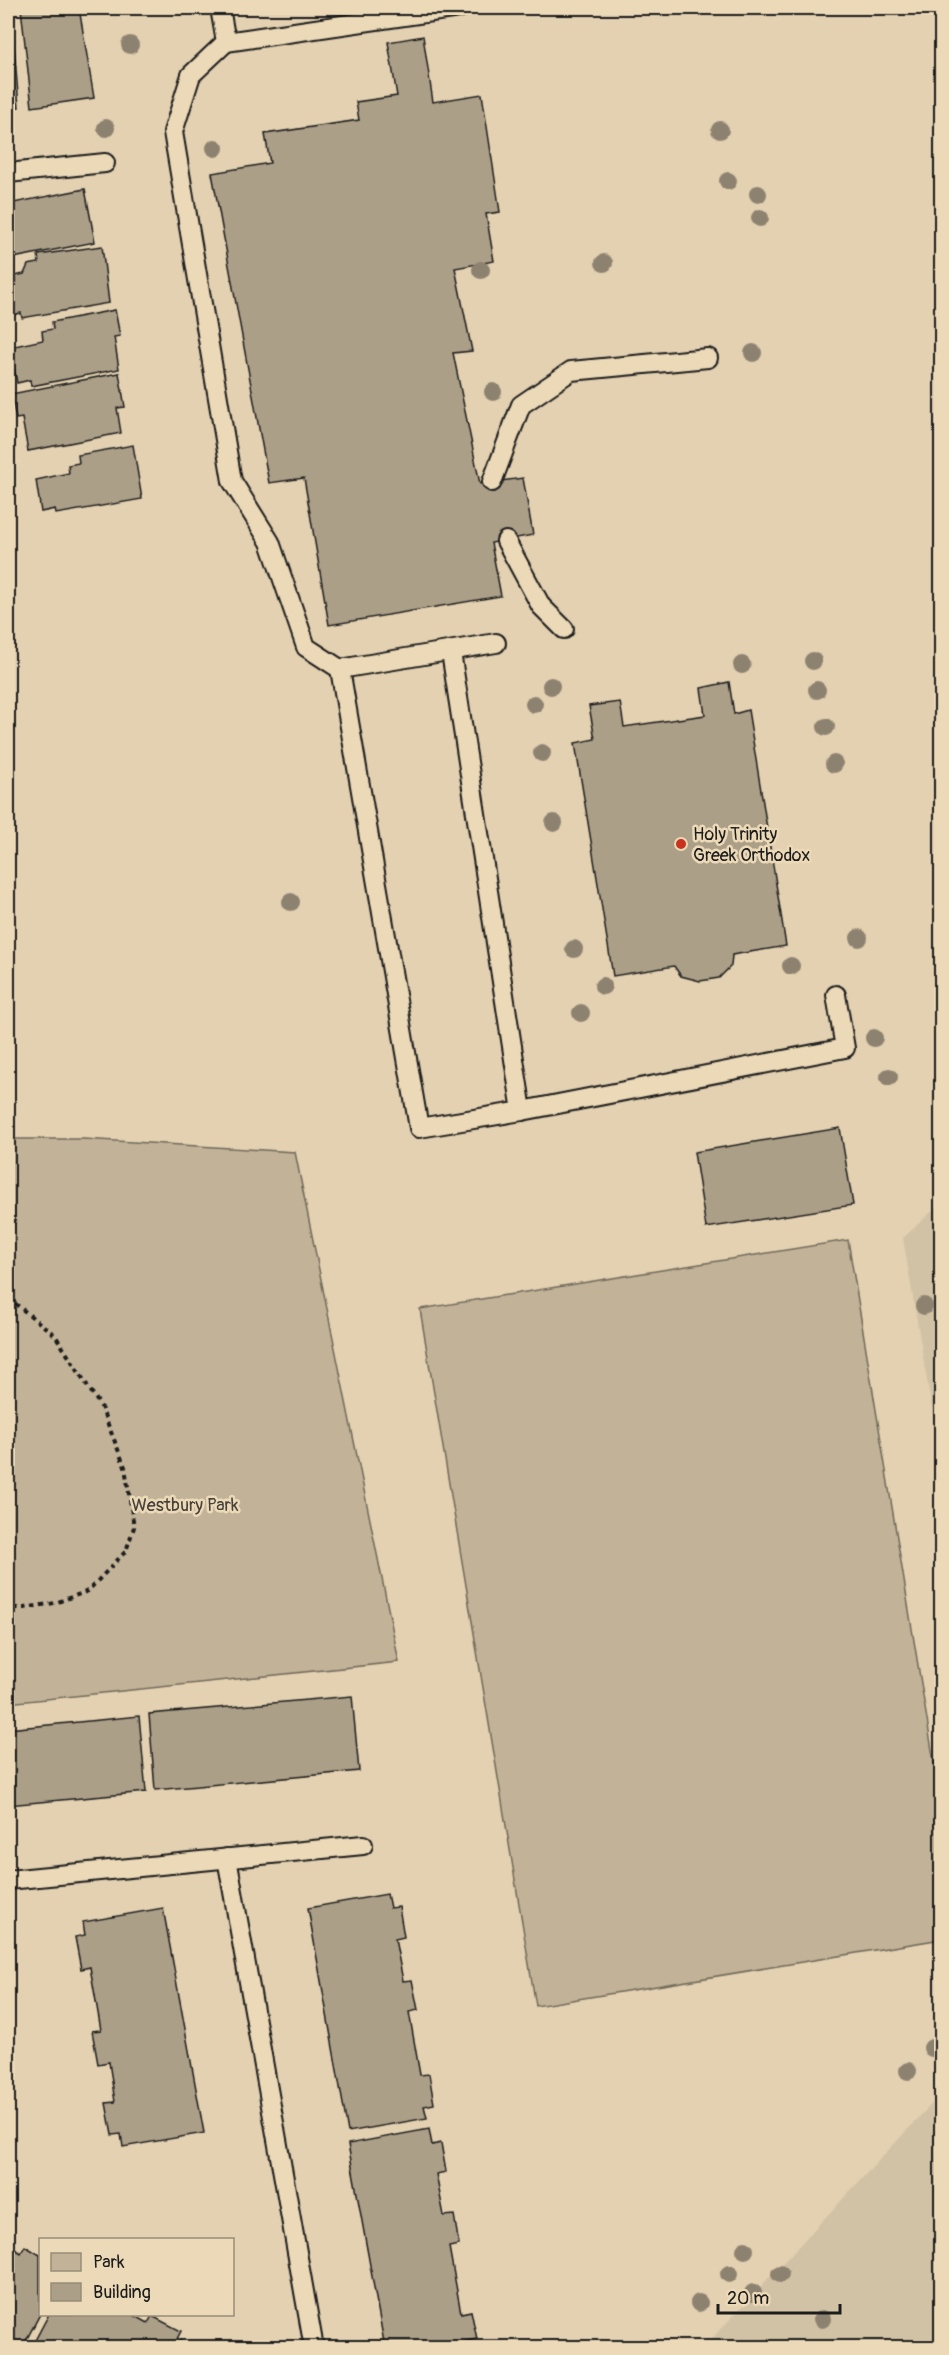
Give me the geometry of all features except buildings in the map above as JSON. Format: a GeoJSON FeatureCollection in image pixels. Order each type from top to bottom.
{"type":"FeatureCollection","features":[{"type":"Feature","properties":{"kind":"lane"},"geometry":{"type":"LineString","coordinates":[[220,8],[226,42]]}},
{"type":"Feature","properties":{"kind":"lane"},"geometry":{"type":"LineString","coordinates":[[459,8],[226,42],[191,75],[173,132],[232,481],[270,542],[306,647],[340,669],[496,643]]}},
{"type":"Feature","properties":{"kind":"lane"},"geometry":{"type":"LineString","coordinates":[[8,173],[105,163]]}},
{"type":"Feature","properties":{"kind":"lane"},"geometry":{"type":"LineString","coordinates":[[492,482],[521,405],[571,371],[708,358]]}},
{"type":"Feature","properties":{"kind":"lane"},"geometry":{"type":"LineString","coordinates":[[506,541],[541,606],[564,629]]}},
{"type":"Feature","properties":{"kind":"lane"},"geometry":{"type":"LineString","coordinates":[[451,652],[522,1111]]}},
{"type":"Feature","properties":{"kind":"lane"},"geometry":{"type":"LineString","coordinates":[[340,669],[419,1128],[522,1111],[845,1048],[836,994]]}},
{"type":"Feature","properties":{"kind":"lane"},"geometry":{"type":"LineString","coordinates":[[8,1880],[363,1845]]}},
{"type":"Feature","properties":{"kind":"lane"},"geometry":{"type":"LineString","coordinates":[[228,1858],[314,2348]]}},
{"type":"Feature","properties":{"kind":"path"},"geometry":{"type":"LineString","coordinates":[[8,1298],[55,1335],[101,1407],[125,1467],[134,1527],[126,1551],[88,1592],[55,1603],[8,1608]]}},
{"type":"Feature","properties":{"kind":"shaded area"},"geometry":{"type":"Polygon","coordinates":[[[941,1203],[941,1463],[903,1238],[941,1203]]]}},
{"type":"Feature","properties":{"kind":"shaded area"},"geometry":{"type":"Polygon","coordinates":[[[941,2094],[941,2347],[704,2347],[941,2094]]]}},
{"type":"Feature","properties":{"kind":"green space","name":"Westbury Park"},"geometry":{"type":"Polygon","coordinates":[[[8,1139],[83,1139],[295,1152],[399,1662],[8,1703],[8,1139]]]}},
{"type":"Feature","properties":{"kind":"green space"},"geometry":{"type":"Polygon","coordinates":[[[848,1240],[941,1805],[941,1939],[536,2006],[420,1309],[848,1240]]]}},
{"type":"Feature","properties":{"kind":"place","name":"Holy Trinity Greek Orthodox"},"geometry":{"type":"Point","coordinates":[681,844]}}]}
